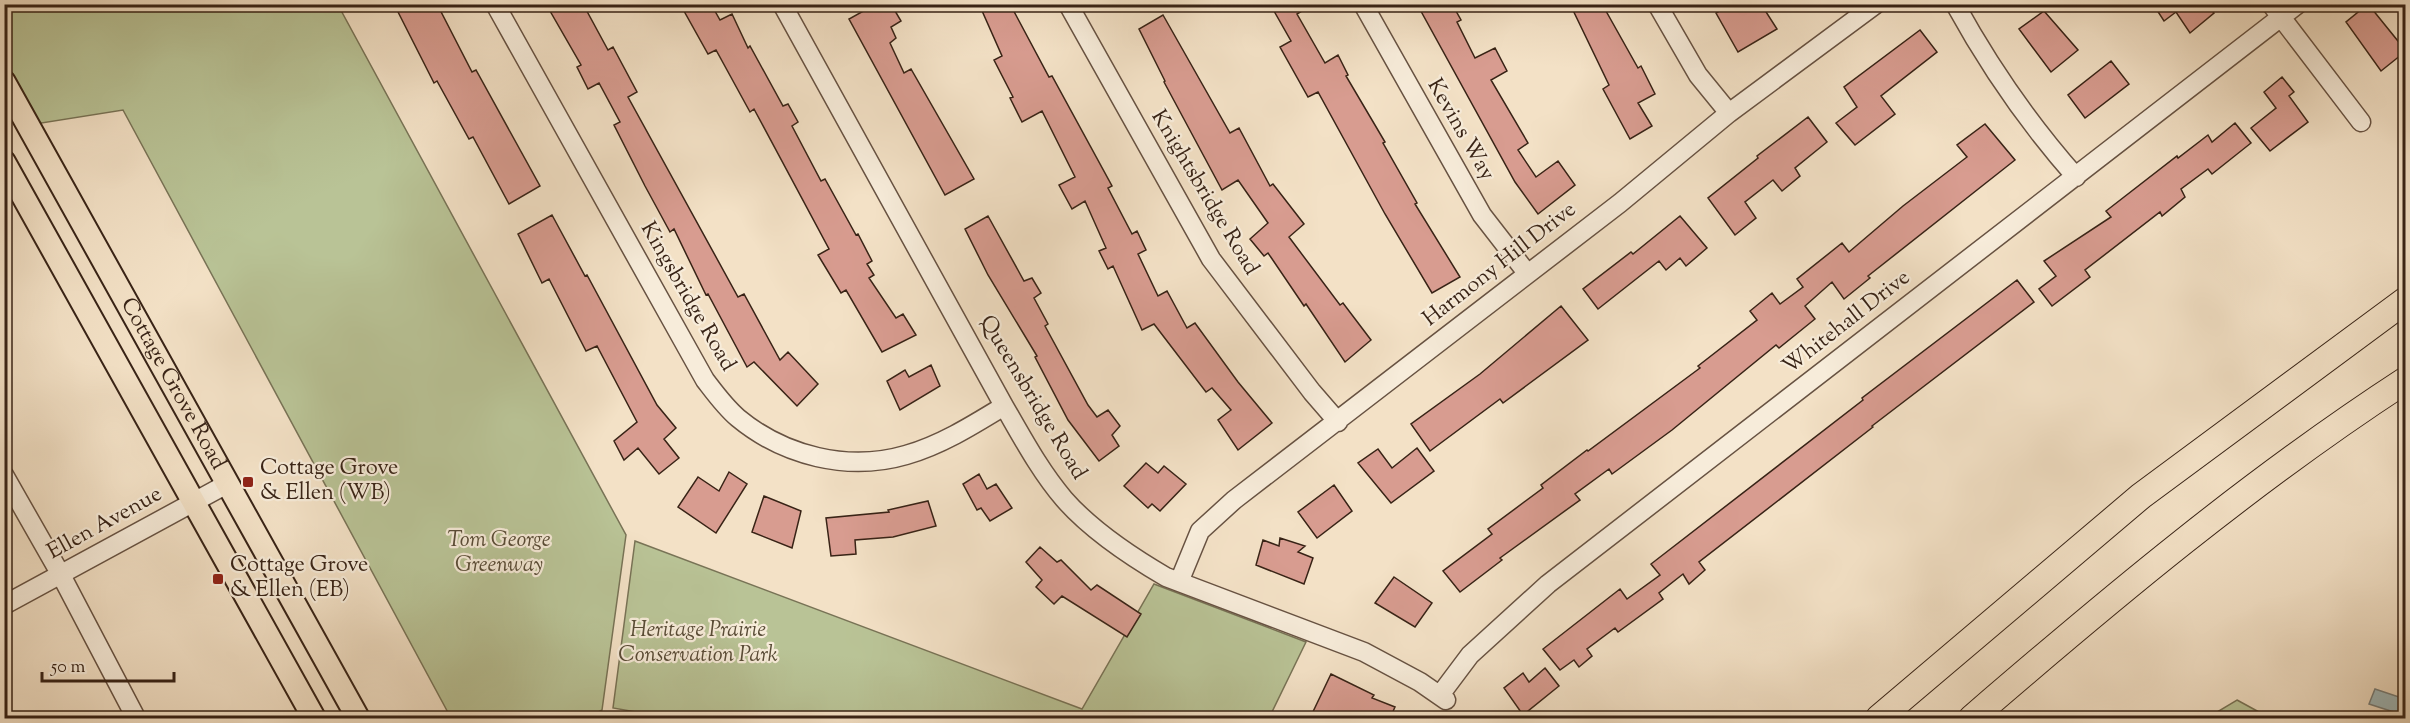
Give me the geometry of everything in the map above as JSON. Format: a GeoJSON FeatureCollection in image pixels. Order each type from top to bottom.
{"type":"FeatureCollection","features":[{"type":"Feature","properties":{"kind":"highway"},"geometry":{"type":"LineString","coordinates":[[1878,718],[2141,496],[2406,300]]}},
{"type":"Feature","properties":{"kind":"highway"},"geometry":{"type":"LineString","coordinates":[[1972,718],[2188,538],[2341,422],[2406,380]]}},
{"type":"Feature","properties":{"kind":"main road","name":"Cottage Grove Road"},"geometry":{"type":"LineString","coordinates":[[4,82],[358,718]]}},
{"type":"Feature","properties":{"kind":"main road","name":"Cottage Grove Road"},"geometry":{"type":"LineString","coordinates":[[4,162],[314,718]]}},
{"type":"Feature","properties":{"kind":"street","name":"Kingsbridge Road"},"geometry":{"type":"LineString","coordinates":[[495,4],[705,380],[738,417],[772,441],[784,446],[843,463],[858,463],[904,456],[931,446],[1004,406]]}},
{"type":"Feature","properties":{"kind":"street","name":"Queensbridge Road"},"geometry":{"type":"LineString","coordinates":[[782,4],[1004,406],[1034,457],[1064,499],[1097,530],[1138,560],[1179,582],[1364,651],[1443,698]]}},
{"type":"Feature","properties":{"kind":"street","name":"Knightsbridge Road"},"geometry":{"type":"LineString","coordinates":[[1068,4],[1211,260],[1311,392],[1338,422]]}},
{"type":"Feature","properties":{"kind":"street","name":"Kevins Way"},"geometry":{"type":"LineString","coordinates":[[1363,4],[1482,215],[1527,273]]}},
{"type":"Feature","properties":{"kind":"street"},"geometry":{"type":"LineString","coordinates":[[1658,4],[1698,75],[1729,113]]}},
{"type":"Feature","properties":{"kind":"street","name":"Harmony Hill Drive"},"geometry":{"type":"LineString","coordinates":[[1179,582],[1200,531],[1234,500],[1620,203],[1729,113],[1876,4]]}},
{"type":"Feature","properties":{"kind":"street"},"geometry":{"type":"LineString","coordinates":[[1955,4],[1977,44],[2016,103],[2076,177]]}},
{"type":"Feature","properties":{"kind":"street","name":"Whitehall Drive"},"geometry":{"type":"LineString","coordinates":[[1443,698],[1470,655],[1548,584],[2076,177],[2277,11],[2298,4]]}},
{"type":"Feature","properties":{"kind":"street"},"geometry":{"type":"LineString","coordinates":[[2277,11],[2361,122]]}},
{"type":"Feature","properties":{"kind":"street"},"geometry":{"type":"LineString","coordinates":[[4,475],[61,575],[136,718]]}},
{"type":"Feature","properties":{"kind":"street","name":"Ellen Avenue"},"geometry":{"type":"LineString","coordinates":[[4,605],[227,484]]}},
{"type":"Feature","properties":{"kind":"green space","name":"Tom George Greenway"},"geometry":{"type":"Polygon","coordinates":[[[4,5],[338,5],[626,535],[602,710],[587,718],[451,718],[123,110],[29,125],[5,82],[4,5]]]}},
{"type":"Feature","properties":{"kind":"green space","name":"Heritage Prairie Conservation Park"},"geometry":{"type":"Polygon","coordinates":[[[635,541],[1082,709],[1154,584],[1306,642],[1269,718],[670,718],[613,708],[635,541]]]}},
{"type":"Feature","properties":{"kind":"green space"},"geometry":{"type":"Polygon","coordinates":[[[2237,700],[2270,718],[2207,718],[2237,700]]]}},
{"type":"Feature","properties":{"kind":"water"},"geometry":{"type":"Polygon","coordinates":[[[2375,689],[2405,699],[2405,710],[2402,709],[2400,714],[2369,704],[2375,689]]]}},
{"type":"Feature","properties":{"kind":"building"},"geometry":{"type":"Polygon","coordinates":[[[394,4],[437,4],[472,72],[476,70],[540,186],[509,204],[473,137],[469,139],[437,81],[434,83],[394,4]]]}},
{"type":"Feature","properties":{"kind":"building"},"geometry":{"type":"Polygon","coordinates":[[[546,4],[583,4],[608,50],[613,47],[637,92],[628,97],[738,297],[744,294],[780,360],[788,352],[818,384],[797,406],[754,362],[747,367],[708,294],[706,295],[674,229],[670,232],[645,186],[614,125],[620,122],[599,83],[588,89],[577,67],[581,65],[546,4]]]}},
{"type":"Feature","properties":{"kind":"building"},"geometry":{"type":"Polygon","coordinates":[[[696,4],[711,4],[720,20],[732,14],[748,48],[750,46],[783,106],[788,104],[798,122],[792,126],[821,181],[825,179],[856,235],[858,234],[872,261],[867,264],[874,275],[869,278],[896,318],[903,314],[916,335],[882,352],[846,290],[841,293],[818,255],[829,249],[754,109],[750,112],[716,50],[708,54],[684,11],[696,4]]]}},
{"type":"Feature","properties":{"kind":"building"},"geometry":{"type":"Polygon","coordinates":[[[876,4],[891,4],[901,21],[891,27],[896,38],[890,43],[904,73],[911,69],[974,179],[945,195],[849,19],[876,4]]]}},
{"type":"Feature","properties":{"kind":"building"},"geometry":{"type":"Polygon","coordinates":[[[979,4],[1010,4],[1112,186],[1108,188],[1132,234],[1137,231],[1146,250],[1138,254],[1158,296],[1167,291],[1187,328],[1195,323],[1238,382],[1272,423],[1238,450],[1218,420],[1231,410],[1212,388],[1206,392],[1154,324],[1142,330],[1113,266],[1108,269],[1099,251],[1106,248],[1085,201],[1072,209],[1059,185],[1075,177],[1042,111],[1022,122],[1010,98],[1013,97],[994,60],[1002,56],[979,4]]]}},
{"type":"Feature","properties":{"kind":"building"},"geometry":{"type":"Polygon","coordinates":[[[1270,4],[1313,4],[1297,14],[1325,63],[1338,55],[1348,75],[1346,76],[1385,142],[1383,143],[1417,203],[1415,204],[1460,277],[1432,293],[1385,214],[1318,92],[1308,97],[1280,47],[1291,41],[1270,4]]]}},
{"type":"Feature","properties":{"kind":"building"},"geometry":{"type":"Polygon","coordinates":[[[1417,4],[1452,4],[1461,20],[1457,22],[1475,58],[1495,48],[1507,71],[1491,80],[1528,143],[1518,150],[1536,177],[1558,161],[1575,185],[1538,214],[1515,182],[1417,4]]]}},
{"type":"Feature","properties":{"kind":"building"},"geometry":{"type":"Polygon","coordinates":[[[1570,4],[1602,4],[1638,68],[1641,66],[1655,94],[1638,103],[1652,126],[1630,139],[1603,89],[1609,85],[1570,4]]]}},
{"type":"Feature","properties":{"kind":"building"},"geometry":{"type":"Polygon","coordinates":[[[1731,4],[1761,4],[1777,29],[1738,52],[1716,13],[1731,4]]]}},
{"type":"Feature","properties":{"kind":"building"},"geometry":{"type":"Polygon","coordinates":[[[2153,4],[2208,4],[2214,13],[2190,33],[2176,12],[2164,21],[2153,4]]]}},
{"type":"Feature","properties":{"kind":"building"},"geometry":{"type":"Polygon","coordinates":[[[2368,4],[2406,51],[2381,71],[2346,22],[2368,4]]]}},
{"type":"Feature","properties":{"kind":"building"},"geometry":{"type":"Polygon","coordinates":[[[2044,11],[2078,50],[2051,72],[2019,29],[2044,11]]]}},
{"type":"Feature","properties":{"kind":"building"},"geometry":{"type":"Polygon","coordinates":[[[1163,15],[1230,133],[1239,128],[1270,186],[1273,184],[1304,224],[1289,237],[1340,305],[1343,303],[1371,340],[1345,362],[1268,253],[1264,256],[1250,239],[1268,223],[1238,180],[1222,190],[1164,82],[1139,29],[1163,15]]]}},
{"type":"Feature","properties":{"kind":"building"},"geometry":{"type":"Polygon","coordinates":[[[1920,30],[1937,52],[1881,96],[1895,114],[1855,145],[1836,123],[1857,107],[1844,87],[1920,30]]]}},
{"type":"Feature","properties":{"kind":"building"},"geometry":{"type":"Polygon","coordinates":[[[2111,61],[2129,84],[2085,118],[2068,95],[2111,61]]]}},
{"type":"Feature","properties":{"kind":"building"},"geometry":{"type":"Polygon","coordinates":[[[2282,77],[2294,92],[2289,96],[2308,122],[2270,151],[2251,128],[2276,108],[2264,92],[2282,77]]]}},
{"type":"Feature","properties":{"kind":"building"},"geometry":{"type":"Polygon","coordinates":[[[1808,117],[1827,142],[1795,168],[1800,176],[1782,191],[1773,180],[1745,202],[1756,218],[1735,235],[1708,198],[1808,117]]]}},
{"type":"Feature","properties":{"kind":"building"},"geometry":{"type":"Polygon","coordinates":[[[2235,123],[2251,143],[2212,174],[2208,169],[2181,189],[2185,197],[2162,216],[2160,212],[2085,270],[2090,277],[2052,306],[2039,289],[2056,276],[2044,261],[2111,217],[2106,211],[2177,156],[2178,158],[2208,135],[2212,142],[2235,123]]]}},
{"type":"Feature","properties":{"kind":"building"},"geometry":{"type":"Polygon","coordinates":[[[1985,124],[2015,160],[1868,276],[1870,278],[1844,299],[1832,282],[1805,306],[1815,319],[1779,348],[1776,345],[1672,430],[1612,474],[1609,469],[1575,494],[1580,500],[1500,558],[1502,560],[1460,592],[1443,571],[1492,534],[1488,529],[1543,488],[1541,485],[1587,450],[1700,368],[1698,366],[1757,320],[1750,311],[1772,293],[1780,304],[1803,287],[1797,279],[1842,243],[1849,252],[1903,206],[1967,157],[1957,145],[1985,124]]]}},
{"type":"Feature","properties":{"kind":"building"},"geometry":{"type":"Polygon","coordinates":[[[552,215],[657,405],[676,428],[664,439],[679,458],[659,474],[638,448],[624,460],[614,441],[637,422],[597,346],[586,351],[549,279],[542,283],[518,234],[552,215]]]}},
{"type":"Feature","properties":{"kind":"building"},"geometry":{"type":"Polygon","coordinates":[[[988,216],[1024,281],[1032,278],[1041,293],[1034,298],[1048,324],[1045,326],[1088,405],[1097,417],[1108,410],[1120,426],[1112,435],[1119,446],[1099,461],[1068,420],[1035,357],[1037,356],[988,275],[965,229],[988,216]]]}},
{"type":"Feature","properties":{"kind":"building"},"geometry":{"type":"Polygon","coordinates":[[[1680,216],[1707,248],[1686,266],[1680,258],[1666,270],[1659,261],[1598,309],[1583,289],[1631,252],[1633,254],[1680,216]]]}},
{"type":"Feature","properties":{"kind":"building"},"geometry":{"type":"Polygon","coordinates":[[[2017,280],[2034,302],[1699,562],[1705,570],[1689,584],[1683,574],[1659,593],[1663,599],[1618,632],[1615,628],[1587,649],[1592,656],[1579,667],[1574,660],[1560,670],[1543,649],[1620,589],[1627,599],[1660,575],[1651,564],[2017,280]]]}},
{"type":"Feature","properties":{"kind":"building"},"geometry":{"type":"Polygon","coordinates":[[[1561,306],[1588,340],[1503,403],[1500,399],[1430,451],[1411,424],[1480,374],[1561,306]]]}},
{"type":"Feature","properties":{"kind":"building"},"geometry":{"type":"Polygon","coordinates":[[[931,365],[940,386],[900,410],[887,381],[905,370],[909,377],[931,365]]]}},
{"type":"Feature","properties":{"kind":"building"},"geometry":{"type":"Polygon","coordinates":[[[1417,448],[1434,471],[1391,503],[1358,463],[1378,449],[1392,468],[1417,448]]]}},
{"type":"Feature","properties":{"kind":"building"},"geometry":{"type":"Polygon","coordinates":[[[1146,463],[1158,473],[1164,466],[1186,484],[1160,511],[1152,504],[1148,508],[1124,486],[1146,463]]]}},
{"type":"Feature","properties":{"kind":"building"},"geometry":{"type":"Polygon","coordinates":[[[729,472],[747,484],[716,533],[678,507],[698,477],[719,491],[729,472]]]}},
{"type":"Feature","properties":{"kind":"building"},"geometry":{"type":"Polygon","coordinates":[[[979,474],[987,489],[996,484],[1012,508],[990,521],[981,508],[977,510],[963,484],[979,474]]]}},
{"type":"Feature","properties":{"kind":"building"},"geometry":{"type":"Polygon","coordinates":[[[1334,485],[1352,511],[1317,538],[1298,512],[1334,485]]]}},
{"type":"Feature","properties":{"kind":"building"},"geometry":{"type":"Polygon","coordinates":[[[764,496],[801,511],[792,548],[752,532],[764,496]]]}},
{"type":"Feature","properties":{"kind":"building"},"geometry":{"type":"Polygon","coordinates":[[[928,501],[936,526],[893,537],[855,540],[856,554],[831,556],[826,518],[889,512],[888,510],[928,501]]]}},
{"type":"Feature","properties":{"kind":"building"},"geometry":{"type":"Polygon","coordinates":[[[1280,538],[1305,546],[1298,552],[1313,558],[1304,584],[1256,565],[1263,540],[1279,546],[1280,538]]]}},
{"type":"Feature","properties":{"kind":"building"},"geometry":{"type":"Polygon","coordinates":[[[1040,547],[1057,562],[1061,560],[1091,590],[1097,585],[1141,614],[1127,637],[1062,596],[1054,604],[1036,587],[1042,580],[1026,562],[1040,547]]]}},
{"type":"Feature","properties":{"kind":"building"},"geometry":{"type":"Polygon","coordinates":[[[1394,577],[1432,603],[1415,627],[1375,603],[1394,577]]]}},
{"type":"Feature","properties":{"kind":"building"},"geometry":{"type":"Polygon","coordinates":[[[1545,668],[1559,686],[1523,715],[1504,688],[1523,673],[1529,682],[1545,668]]]}},
{"type":"Feature","properties":{"kind":"building"},"geometry":{"type":"Polygon","coordinates":[[[1331,674],[1374,695],[1372,698],[1395,707],[1390,718],[1310,718],[1331,674]]]}},
{"type":"Feature","properties":{"kind":"place","name":"Cottage Grove & Ellen (WB)"},"geometry":{"type":"Point","coordinates":[248,482]}},
{"type":"Feature","properties":{"kind":"place","name":"Cottage Grove & Ellen (EB)"},"geometry":{"type":"Point","coordinates":[218,579]}}]}
